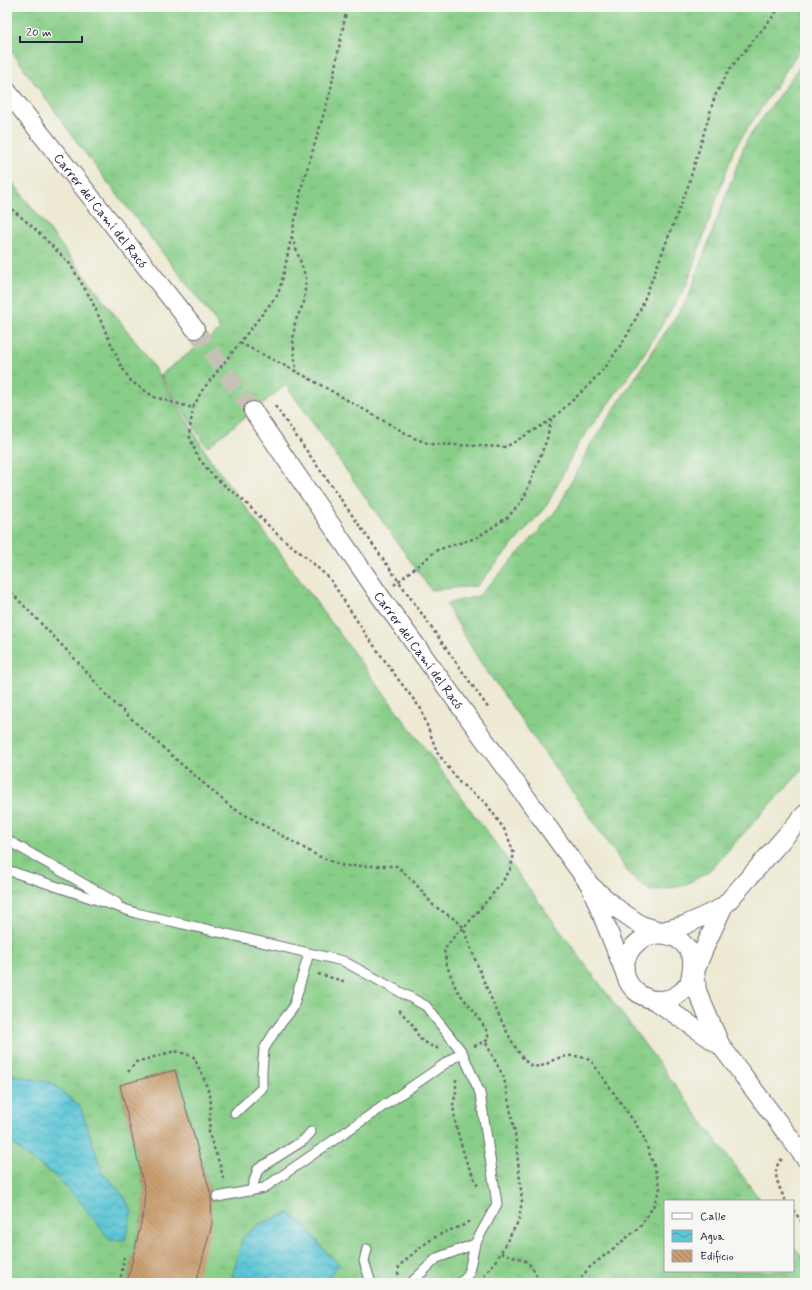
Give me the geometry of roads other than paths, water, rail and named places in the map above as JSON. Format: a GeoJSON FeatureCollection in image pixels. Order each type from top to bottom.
{"type":"FeatureCollection","features":[{"type":"Feature","properties":{"kind":"street","name":"Carrer del Camí del Racó"},"geometry":{"type":"LineString","coordinates":[[7,91],[195,330]]}},
{"type":"Feature","properties":{"kind":"street","name":"Carrer del Camí del Racó"},"geometry":{"type":"LineString","coordinates":[[253,411],[380,596],[590,885],[619,910],[641,924],[662,933]]}},
{"type":"Feature","properties":{"kind":"street"},"geometry":{"type":"LineString","coordinates":[[723,907],[685,925],[662,933],[646,936],[636,943],[629,952],[625,963],[626,974],[630,984],[636,992],[646,998],[667,1000],[676,996],[684,989],[723,907],[805,814]]}},
{"type":"Feature","properties":{"kind":"street","name":"Carrer del Camí del Racó"},"geometry":{"type":"LineString","coordinates":[[590,885],[626,974]]}},
{"type":"Feature","properties":{"kind":"street"},"geometry":{"type":"LineString","coordinates":[[662,933],[679,940],[687,948],[697,991],[721,1046],[801,1152]]}},
{"type":"Feature","properties":{"kind":"street"},"geometry":{"type":"LineString","coordinates":[[656,1000],[721,1046]]}},
{"type":"Feature","properties":{"kind":"lane"},"geometry":{"type":"LineString","coordinates":[[7,840],[136,913]]}},
{"type":"Feature","properties":{"kind":"lane"},"geometry":{"type":"LineString","coordinates":[[7,870],[136,913],[343,961],[426,1006],[462,1052],[480,1093],[497,1204],[475,1244],[468,1276],[460,1283]]}},
{"type":"Feature","properties":{"kind":"lane"},"geometry":{"type":"LineString","coordinates":[[235,1113],[262,1088],[264,1050],[275,1031],[293,1008],[309,953]]}},
{"type":"Feature","properties":{"kind":"lane"},"geometry":{"type":"LineString","coordinates":[[217,1198],[264,1188],[462,1052]]}},
{"type":"Feature","properties":{"kind":"lane"},"geometry":{"type":"LineString","coordinates":[[251,1191],[258,1169],[304,1140],[311,1132]]}},
{"type":"Feature","properties":{"kind":"lane"},"geometry":{"type":"LineString","coordinates":[[411,1283],[437,1258],[475,1244]]}},
{"type":"Feature","properties":{"kind":"lane"},"geometry":{"type":"LineString","coordinates":[[367,1249],[364,1261],[371,1283]]}},
{"type":"Feature","properties":{"kind":"water"},"geometry":{"type":"Polygon","coordinates":[[[7,1070],[14,1075],[52,1083],[81,1108],[102,1172],[123,1195],[132,1211],[125,1240],[110,1240],[78,1199],[55,1176],[25,1155],[7,1137],[7,1070]]]}},
{"type":"Feature","properties":{"kind":"water"},"geometry":{"type":"Polygon","coordinates":[[[289,1213],[307,1227],[324,1250],[339,1264],[324,1283],[231,1283],[242,1239],[257,1225],[289,1213]]]}},
{"type":"Feature","properties":{"kind":"tunnel"},"geometry":{"type":"LineString","coordinates":[[195,329],[253,411]]}}]}
